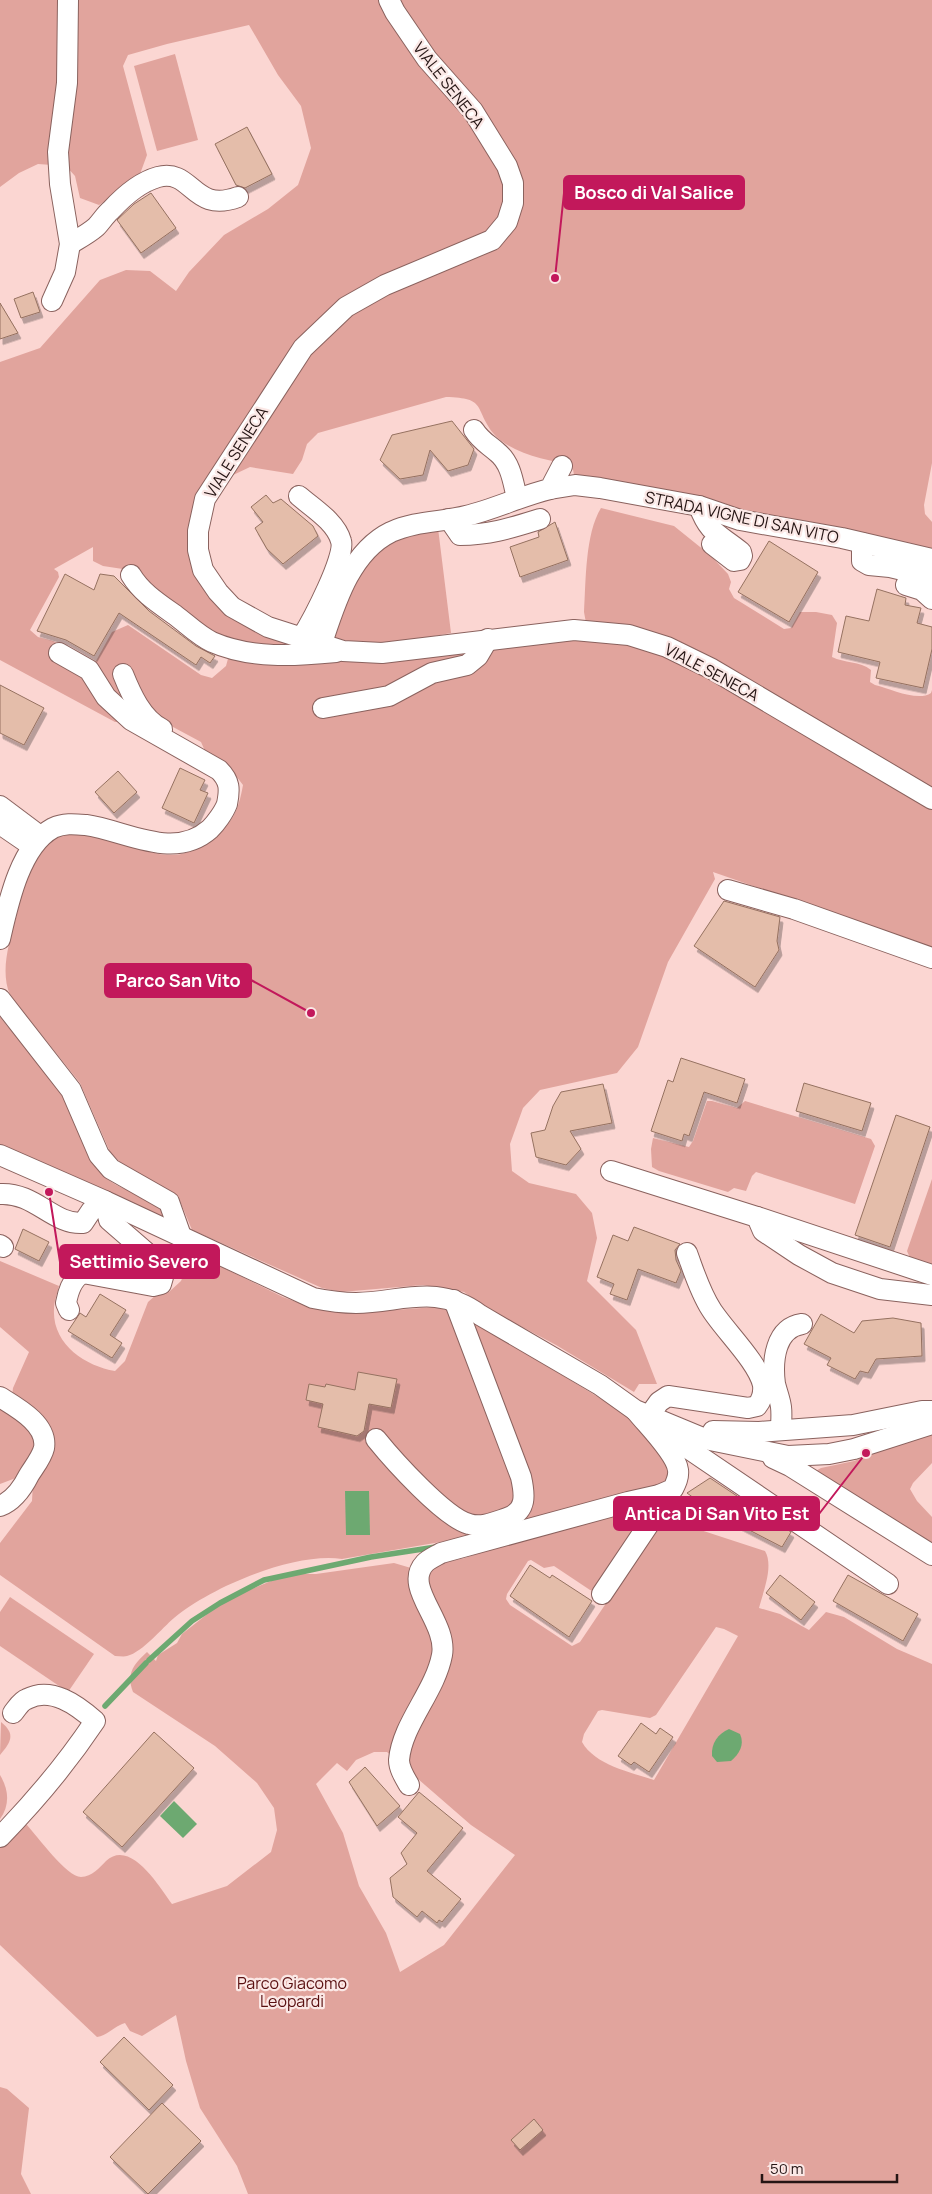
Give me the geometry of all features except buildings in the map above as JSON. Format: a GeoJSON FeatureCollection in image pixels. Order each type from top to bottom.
{"type":"FeatureCollection","features":[{"type":"Feature","properties":{"kind":"street","name":"VIALE SENECA"},"geometry":{"type":"LineString","coordinates":[[389,0],[395,12],[427,58],[473,111],[507,166],[513,183],[513,203],[507,222],[492,240],[385,285],[346,307],[303,348],[205,499],[198,531],[198,550],[203,570],[218,592],[232,607],[247,616],[268,627],[343,651],[382,653],[488,638],[574,630],[629,635],[667,647],[712,669],[932,799]]}},
{"type":"Feature","properties":{"kind":"street"},"geometry":{"type":"LineString","coordinates":[[52,301],[65,272],[70,244],[60,184],[58,152],[67,83],[68,4]]}},
{"type":"Feature","properties":{"kind":"street"},"geometry":{"type":"LineString","coordinates":[[70,244],[96,227],[126,196],[140,185],[159,177],[176,177],[187,183],[196,193],[210,201],[226,201],[238,197]]}},
{"type":"Feature","properties":{"kind":"street"},"geometry":{"type":"LineString","coordinates":[[474,430],[482,441],[498,452],[508,465],[517,498]]}},
{"type":"Feature","properties":{"kind":"street"},"geometry":{"type":"LineString","coordinates":[[550,489],[562,466]]}},
{"type":"Feature","properties":{"kind":"street","name":"STRADA VIGNE DI SAN VITO"},"geometry":{"type":"LineString","coordinates":[[322,643],[336,600],[353,568],[375,543],[392,532],[417,524],[466,516],[517,498],[550,489],[575,485],[699,506],[740,520],[862,543],[932,559]]}},
{"type":"Feature","properties":{"kind":"street"},"geometry":{"type":"LineString","coordinates":[[299,496],[334,527],[341,542],[340,555],[329,583],[302,637]]}},
{"type":"Feature","properties":{"kind":"street"},"geometry":{"type":"LineString","coordinates":[[699,506],[705,524],[741,552],[742,556],[740,560],[734,561],[712,544]]}},
{"type":"Feature","properties":{"kind":"street"},"geometry":{"type":"LineString","coordinates":[[449,519],[460,535],[486,535],[540,519]]}},
{"type":"Feature","properties":{"kind":"street"},"geometry":{"type":"LineString","coordinates":[[862,543],[862,562],[869,565],[890,566],[932,577]]}},
{"type":"Feature","properties":{"kind":"street"},"geometry":{"type":"LineString","coordinates":[[131,574],[139,588],[211,641],[238,650],[265,654],[297,656],[343,651]]}},
{"type":"Feature","properties":{"kind":"street"},"geometry":{"type":"LineString","coordinates":[[906,585],[922,590],[932,599]]}},
{"type":"Feature","properties":{"kind":"street"},"geometry":{"type":"LineString","coordinates":[[323,708],[389,696],[432,673],[467,665],[478,656],[488,638]]}},
{"type":"Feature","properties":{"kind":"street"},"geometry":{"type":"LineString","coordinates":[[0,939],[25,856],[36,841],[55,827],[70,823],[118,832],[150,841],[174,844],[188,842],[200,838],[214,825],[226,807],[230,789],[226,778],[219,770],[130,720],[106,697],[89,670],[59,652]]}},
{"type":"Feature","properties":{"kind":"street"},"geometry":{"type":"LineString","coordinates":[[123,674],[134,700],[151,721],[191,743],[197,757]]}},
{"type":"Feature","properties":{"kind":"street"},"geometry":{"type":"LineString","coordinates":[[0,806],[36,841]]}},
{"type":"Feature","properties":{"kind":"street"},"geometry":{"type":"LineString","coordinates":[[0,824],[36,841]]}},
{"type":"Feature","properties":{"kind":"street"},"geometry":{"type":"LineString","coordinates":[[728,890],[794,909],[932,958]]}},
{"type":"Feature","properties":{"kind":"street"},"geometry":{"type":"LineString","coordinates":[[0,999],[71,1090],[99,1155],[111,1169],[169,1202],[181,1236]]}},
{"type":"Feature","properties":{"kind":"street"},"geometry":{"type":"LineString","coordinates":[[0,1155],[105,1200],[314,1298],[357,1303],[428,1295],[465,1304],[480,1315],[593,1381],[642,1413],[664,1433],[888,1584]]}},
{"type":"Feature","properties":{"kind":"street"},"geometry":{"type":"LineString","coordinates":[[611,1171],[932,1274]]}},
{"type":"Feature","properties":{"kind":"street"},"geometry":{"type":"LineString","coordinates":[[0,1194],[25,1197],[68,1222],[77,1224],[83,1223],[91,1211],[105,1200]]}},
{"type":"Feature","properties":{"kind":"street"},"geometry":{"type":"LineString","coordinates":[[69,1310],[66,1303],[68,1292],[78,1276],[83,1273],[144,1286],[161,1284],[164,1277],[160,1267],[147,1253],[109,1220],[105,1200]]}},
{"type":"Feature","properties":{"kind":"street"},"geometry":{"type":"LineString","coordinates":[[757,1217],[763,1231],[798,1255],[832,1273],[880,1289],[932,1295]]}},
{"type":"Feature","properties":{"kind":"street"},"geometry":{"type":"LineString","coordinates":[[642,1413],[668,1396],[748,1408],[757,1406],[763,1398],[763,1385],[755,1370],[710,1308],[687,1253]]}},
{"type":"Feature","properties":{"kind":"street"},"geometry":{"type":"LineString","coordinates":[[376,1439],[443,1508],[469,1524],[480,1525],[512,1516],[519,1511],[524,1503],[521,1477],[454,1300]]}},
{"type":"Feature","properties":{"kind":"street"},"geometry":{"type":"LineString","coordinates":[[781,1430],[781,1407],[774,1367],[777,1346],[784,1332],[794,1325],[802,1324]]}},
{"type":"Feature","properties":{"kind":"street"},"geometry":{"type":"LineString","coordinates":[[0,1397],[35,1422],[42,1434],[44,1448],[18,1492],[0,1506]]}},
{"type":"Feature","properties":{"kind":"street"},"geometry":{"type":"LineString","coordinates":[[680,1427],[725,1433],[781,1430],[853,1425],[922,1411],[932,1411]]}},
{"type":"Feature","properties":{"kind":"street"},"geometry":{"type":"LineString","coordinates":[[642,1413],[680,1427],[705,1439],[760,1452],[788,1456],[829,1454],[854,1449],[932,1424]]}},
{"type":"Feature","properties":{"kind":"street"},"geometry":{"type":"LineString","coordinates":[[409,1784],[404,1777],[399,1762],[404,1740],[434,1683],[443,1648],[441,1632],[418,1585],[419,1571],[426,1562],[441,1553],[660,1495],[673,1489],[678,1478],[678,1468],[642,1413]]}},
{"type":"Feature","properties":{"kind":"street"},"geometry":{"type":"LineString","coordinates":[[760,1452],[790,1466],[932,1555]]}},
{"type":"Feature","properties":{"kind":"street"},"geometry":{"type":"LineString","coordinates":[[602,1594],[655,1514],[660,1495]]}},
{"type":"Feature","properties":{"kind":"street"},"geometry":{"type":"LineString","coordinates":[[0,1837],[53,1779],[95,1721],[68,1702],[52,1694],[39,1694],[25,1699],[13,1713]]}},
{"type":"Feature","properties":{"kind":"green space"},"geometry":{"type":"Polygon","coordinates":[[[0,0],[932,0],[932,463],[924,505],[925,514],[932,522],[932,549],[829,525],[741,510],[724,503],[574,475],[572,464],[530,455],[508,446],[493,433],[474,402],[446,397],[318,433],[307,444],[302,460],[293,474],[250,467],[231,476],[218,489],[207,517],[206,551],[227,613],[242,624],[262,633],[309,647],[585,638],[635,646],[683,663],[932,808],[932,948],[713,872],[715,879],[668,962],[638,1047],[617,1073],[540,1090],[523,1108],[510,1144],[512,1171],[529,1183],[576,1194],[592,1213],[597,1238],[587,1281],[636,1330],[657,1384],[639,1384],[634,1392],[556,1345],[488,1309],[464,1292],[423,1285],[341,1292],[322,1288],[192,1230],[180,1201],[172,1192],[123,1165],[110,1152],[80,1083],[10,995],[7,986],[6,967],[11,937],[27,879],[35,860],[46,845],[58,837],[73,833],[106,838],[156,853],[176,855],[187,852],[197,848],[225,828],[239,803],[243,785],[233,772],[205,751],[201,742],[160,720],[115,722],[0,660],[0,362],[40,348],[100,280],[126,270],[150,271],[176,291],[189,272],[224,235],[268,209],[298,185],[311,148],[301,106],[278,75],[249,25],[128,55],[123,66],[147,155],[140,174],[99,205],[80,198],[75,176],[66,166],[38,164],[19,173],[0,187],[0,0]],[[93,547],[54,569],[58,572],[59,577],[30,630],[38,637],[53,641],[90,660],[96,661],[112,632],[128,625],[201,675],[212,678],[226,666],[229,655],[136,571],[103,566],[93,561],[93,547]]]}},
{"type":"Feature","properties":{"kind":"green space"},"geometry":{"type":"Polygon","coordinates":[[[175,54],[198,140],[157,151],[134,66],[175,54]]]}},
{"type":"Feature","properties":{"kind":"green space"},"geometry":{"type":"Polygon","coordinates":[[[601,508],[674,526],[710,555],[728,574],[731,582],[729,589],[734,598],[784,629],[791,628],[800,612],[832,615],[837,623],[832,657],[867,667],[871,670],[870,682],[875,685],[896,692],[919,696],[931,693],[932,690],[932,789],[761,687],[586,623],[584,612],[587,558],[592,531],[601,508]]]}},
{"type":"Feature","properties":{"kind":"green space"},"geometry":{"type":"Polygon","coordinates":[[[438,528],[451,633],[378,646],[333,638],[349,594],[365,566],[375,554],[400,536],[438,528]]]}},
{"type":"Feature","properties":{"kind":"green space"},"geometry":{"type":"Polygon","coordinates":[[[0,1017],[57,1084],[90,1156],[101,1173],[116,1185],[144,1197],[161,1207],[168,1214],[164,1218],[0,1144],[0,1017]]]}},
{"type":"Feature","properties":{"kind":"green space"},"geometry":{"type":"Polygon","coordinates":[[[707,1101],[737,1108],[745,1101],[871,1139],[875,1146],[855,1204],[756,1172],[752,1176],[746,1191],[734,1188],[728,1192],[659,1171],[652,1167],[651,1149],[653,1138],[689,1147],[693,1141],[707,1101]]]}},
{"type":"Feature","properties":{"kind":"green space"},"geometry":{"type":"Polygon","coordinates":[[[932,1179],[932,1270],[911,1260],[907,1251],[932,1179]]]}},
{"type":"Feature","properties":{"kind":"green space"},"geometry":{"type":"Polygon","coordinates":[[[193,1253],[283,1297],[310,1307],[351,1313],[436,1307],[465,1316],[644,1425],[668,1466],[669,1477],[664,1484],[475,1536],[342,1559],[323,1558],[278,1566],[254,1574],[209,1595],[174,1618],[133,1654],[115,1656],[0,1575],[0,1543],[32,1501],[33,1481],[48,1458],[12,1396],[13,1388],[29,1352],[0,1327],[0,1261],[59,1286],[54,1306],[58,1333],[72,1351],[82,1358],[93,1364],[115,1371],[125,1361],[148,1302],[156,1295],[169,1292],[181,1281],[193,1253]]]}},
{"type":"Feature","properties":{"kind":"green space"},"geometry":{"type":"Polygon","coordinates":[[[0,1405],[32,1426],[37,1450],[21,1476],[0,1484],[0,1405]]]}},
{"type":"Feature","properties":{"kind":"green space"},"geometry":{"type":"Polygon","coordinates":[[[932,1432],[932,1463],[913,1483],[910,1489],[917,1501],[932,1517],[932,1549],[814,1472],[821,1468],[854,1461],[932,1432]]]}},
{"type":"Feature","properties":{"kind":"green space","name":"Parco Giacomo Leopardi"},"geometry":{"type":"Polygon","coordinates":[[[640,1506],[646,1510],[595,1591],[590,1590],[554,1566],[544,1568],[531,1560],[528,1561],[507,1594],[506,1599],[510,1605],[572,1646],[580,1642],[662,1520],[676,1522],[765,1551],[768,1571],[759,1608],[780,1614],[809,1630],[826,1612],[844,1617],[897,1649],[932,1664],[932,2194],[248,2194],[237,2166],[200,2108],[186,2061],[176,2015],[142,2036],[130,2031],[125,2023],[97,2037],[0,1945],[0,1843],[19,1824],[27,1825],[60,1863],[75,1875],[81,1877],[89,1875],[106,1861],[116,1856],[125,1856],[135,1860],[152,1877],[172,1904],[227,1886],[271,1852],[277,1830],[274,1808],[257,1783],[215,1746],[133,1692],[130,1680],[132,1670],[147,1652],[156,1661],[158,1655],[177,1643],[182,1634],[220,1604],[276,1579],[300,1574],[316,1574],[394,1563],[411,1568],[433,1565],[465,1558],[522,1538],[640,1506]],[[716,1627],[656,1715],[650,1718],[602,1710],[598,1711],[584,1734],[582,1742],[595,1757],[624,1771],[654,1780],[738,1636],[716,1627]],[[374,1752],[356,1760],[347,1771],[337,1763],[316,1784],[343,1833],[359,1886],[386,1933],[400,1972],[444,1945],[515,1855],[471,1825],[387,1752],[374,1752]]]}},
{"type":"Feature","properties":{"kind":"green space"},"geometry":{"type":"Polygon","coordinates":[[[10,1597],[94,1654],[68,1692],[0,1646],[0,1612],[10,1597]]]}},
{"type":"Feature","properties":{"kind":"green space"},"geometry":{"type":"Polygon","coordinates":[[[1,1722],[9,1730],[10,1738],[0,1755],[1,1722]]]}},
{"type":"Feature","properties":{"kind":"green space"},"geometry":{"type":"Polygon","coordinates":[[[0,1775],[7,1792],[7,1803],[0,1819],[0,1775]]]}},
{"type":"Feature","properties":{"kind":"green space"},"geometry":{"type":"Polygon","coordinates":[[[0,2087],[7,2089],[29,2108],[21,2174],[31,2194],[0,2194],[0,2087]]]}},
{"type":"Feature","properties":{"kind":"shaded area"},"geometry":{"type":"Polygon","coordinates":[[[345,1491],[369,1491],[370,1535],[346,1535],[345,1491]]]}},
{"type":"Feature","properties":{"kind":"shaded area"},"geometry":{"type":"Polygon","coordinates":[[[729,1729],[740,1734],[742,1742],[740,1749],[731,1761],[717,1762],[712,1756],[714,1743],[719,1736],[729,1729]]]}},
{"type":"Feature","properties":{"kind":"shaded area"},"geometry":{"type":"Polygon","coordinates":[[[174,1801],[197,1824],[183,1838],[160,1816],[174,1801]]]}},
{"type":"Feature","properties":{"kind":"waterway"},"geometry":{"type":"LineString","coordinates":[[149,1660],[192,1621],[220,1603],[264,1580],[371,1557],[436,1547]]}},
{"type":"Feature","properties":{"kind":"waterway"},"geometry":{"type":"LineString","coordinates":[[105,1706],[146,1663]]}},
{"type":"Feature","properties":{"kind":"place","name":"Bosco di Val Salice"},"geometry":{"type":"Point","coordinates":[555,278]}},
{"type":"Feature","properties":{"kind":"place","name":"Parco San Vito"},"geometry":{"type":"Point","coordinates":[311,1013]}},
{"type":"Feature","properties":{"kind":"place","name":"Settimio Severo"},"geometry":{"type":"Point","coordinates":[49,1192]}},
{"type":"Feature","properties":{"kind":"place","name":"Antica Di San Vito Est"},"geometry":{"type":"Point","coordinates":[866,1453]}}]}
